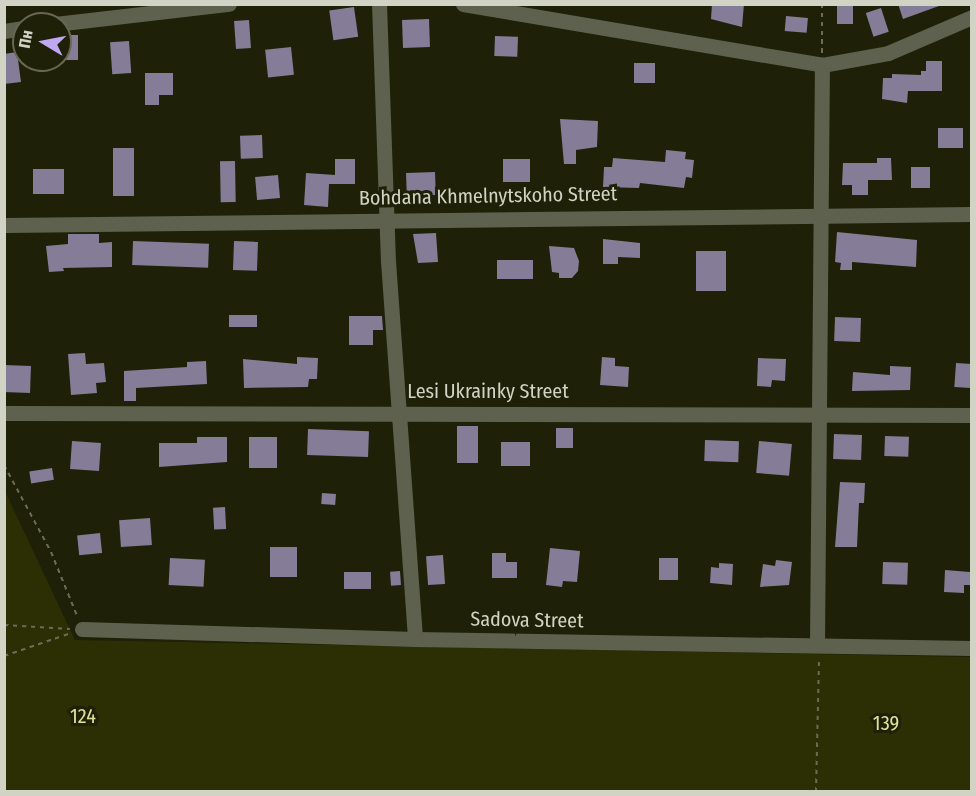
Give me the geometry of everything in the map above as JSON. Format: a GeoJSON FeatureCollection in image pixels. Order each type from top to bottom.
{"type":"FeatureCollection","features":[{"type":"Feature","properties":{"kind":"street"},"geometry":{"type":"LineString","coordinates":[[72,22],[230,4]]}},
{"type":"Feature","properties":{"kind":"street"},"geometry":{"type":"LineString","coordinates":[[379,4],[387,219],[415,639]]}},
{"type":"Feature","properties":{"kind":"street"},"geometry":{"type":"LineString","coordinates":[[463,4],[822,64],[888,53],[972,17]]}},
{"type":"Feature","properties":{"kind":"street"},"geometry":{"type":"LineString","coordinates":[[817,644],[822,64]]}},
{"type":"Feature","properties":{"kind":"street","name":"Bohdana Khmelnytskoho Street"},"geometry":{"type":"LineString","coordinates":[[4,225],[820,213],[972,214]]}},
{"type":"Feature","properties":{"kind":"street","name":"Lesi Ukrainky Street"},"geometry":{"type":"LineString","coordinates":[[4,413],[398,411],[818,412],[972,415]]}},
{"type":"Feature","properties":{"kind":"street","name":"Sadova Street"},"geometry":{"type":"LineString","coordinates":[[82,629],[415,639],[972,648]]}},
{"type":"Feature","properties":{"kind":"path"},"geometry":{"type":"LineString","coordinates":[[822,4],[822,64]]}},
{"type":"Feature","properties":{"kind":"path"},"geometry":{"type":"LineString","coordinates":[[4,465],[51,552],[82,629]]}},
{"type":"Feature","properties":{"kind":"path"},"geometry":{"type":"LineString","coordinates":[[4,625],[82,629]]}},
{"type":"Feature","properties":{"kind":"path"},"geometry":{"type":"LineString","coordinates":[[4,656],[82,629]]}},
{"type":"Feature","properties":{"kind":"path"},"geometry":{"type":"LineString","coordinates":[[816,792],[817,644]]}},
{"type":"Feature","properties":{"kind":"green space","name":"124"},"geometry":{"type":"Polygon","coordinates":[[[4,489],[75,640],[971,657],[971,791],[5,791],[4,489]]]}},
{"type":"Feature","properties":{"kind":"building"},"geometry":{"type":"Polygon","coordinates":[[[712,4],[744,4],[742,27],[711,19],[712,4]]]}},
{"type":"Feature","properties":{"kind":"building"},"geometry":{"type":"Polygon","coordinates":[[[837,4],[853,4],[853,24],[837,24],[837,4]]]}},
{"type":"Feature","properties":{"kind":"building"},"geometry":{"type":"Polygon","coordinates":[[[898,4],[939,4],[939,6],[903,19],[898,4]]]}},
{"type":"Feature","properties":{"kind":"building"},"geometry":{"type":"Polygon","coordinates":[[[354,7],[358,37],[333,40],[329,10],[354,7]]]}},
{"type":"Feature","properties":{"kind":"building"},"geometry":{"type":"Polygon","coordinates":[[[881,8],[889,32],[874,37],[866,13],[881,8]]]}},
{"type":"Feature","properties":{"kind":"building"},"geometry":{"type":"Polygon","coordinates":[[[786,16],[808,18],[807,33],[785,31],[786,16]]]}},
{"type":"Feature","properties":{"kind":"building"},"geometry":{"type":"Polygon","coordinates":[[[429,19],[430,47],[403,48],[402,20],[429,19]]]}},
{"type":"Feature","properties":{"kind":"building"},"geometry":{"type":"Polygon","coordinates":[[[249,20],[251,48],[236,49],[234,21],[249,20]]]}},
{"type":"Feature","properties":{"kind":"building"},"geometry":{"type":"Polygon","coordinates":[[[72,35],[78,35],[78,60],[72,60],[72,35]]]}},
{"type":"Feature","properties":{"kind":"building"},"geometry":{"type":"Polygon","coordinates":[[[495,36],[518,37],[517,57],[494,56],[495,36]]]}},
{"type":"Feature","properties":{"kind":"building"},"geometry":{"type":"Polygon","coordinates":[[[129,41],[131,73],[112,74],[110,42],[129,41]]]}},
{"type":"Feature","properties":{"kind":"building"},"geometry":{"type":"Polygon","coordinates":[[[291,47],[294,75],[268,78],[265,50],[291,47]]]}},
{"type":"Feature","properties":{"kind":"building"},"geometry":{"type":"Polygon","coordinates":[[[12,53],[12,72],[20,72],[21,82],[4,84],[4,54],[12,53]]]}},
{"type":"Feature","properties":{"kind":"building"},"geometry":{"type":"Polygon","coordinates":[[[926,61],[942,61],[942,91],[908,91],[907,103],[882,99],[883,78],[892,78],[892,74],[921,75],[921,71],[926,71],[926,61]]]}},
{"type":"Feature","properties":{"kind":"building"},"geometry":{"type":"Polygon","coordinates":[[[634,63],[655,63],[655,83],[634,83],[634,63]]]}},
{"type":"Feature","properties":{"kind":"building"},"geometry":{"type":"Polygon","coordinates":[[[145,73],[173,73],[173,95],[159,95],[159,105],[145,105],[145,73]]]}},
{"type":"Feature","properties":{"kind":"building"},"geometry":{"type":"Polygon","coordinates":[[[560,119],[598,121],[597,147],[576,150],[576,164],[564,164],[560,119]]]}},
{"type":"Feature","properties":{"kind":"building"},"geometry":{"type":"Polygon","coordinates":[[[938,128],[963,128],[963,148],[938,148],[938,128]]]}},
{"type":"Feature","properties":{"kind":"building"},"geometry":{"type":"Polygon","coordinates":[[[262,135],[263,158],[241,159],[240,136],[262,135]]]}},
{"type":"Feature","properties":{"kind":"building"},"geometry":{"type":"Polygon","coordinates":[[[113,148],[134,148],[134,196],[113,196],[113,148]]]}},
{"type":"Feature","properties":{"kind":"building"},"geometry":{"type":"Polygon","coordinates":[[[666,150],[686,152],[685,159],[694,160],[692,178],[686,177],[684,188],[640,183],[639,188],[603,187],[604,167],[612,167],[613,158],[665,162],[666,150]]]}},
{"type":"Feature","properties":{"kind":"building"},"geometry":{"type":"Polygon","coordinates":[[[877,158],[891,158],[892,180],[868,180],[868,195],[852,195],[852,185],[842,185],[843,163],[877,163],[877,158]]]}},
{"type":"Feature","properties":{"kind":"building"},"geometry":{"type":"Polygon","coordinates":[[[335,159],[355,159],[355,184],[329,184],[328,207],[304,205],[306,173],[335,175],[335,159]]]}},
{"type":"Feature","properties":{"kind":"building"},"geometry":{"type":"Polygon","coordinates":[[[503,159],[530,159],[530,182],[503,182],[503,159]]]}},
{"type":"Feature","properties":{"kind":"building"},"geometry":{"type":"Polygon","coordinates":[[[220,161],[235,161],[236,202],[221,202],[220,161]]]}},
{"type":"Feature","properties":{"kind":"building"},"geometry":{"type":"Polygon","coordinates":[[[911,167],[930,167],[930,188],[911,188],[911,167]]]}},
{"type":"Feature","properties":{"kind":"building"},"geometry":{"type":"Polygon","coordinates":[[[33,169],[64,169],[64,194],[33,194],[33,169]]]}},
{"type":"Feature","properties":{"kind":"building"},"geometry":{"type":"Polygon","coordinates":[[[435,172],[436,195],[407,196],[406,173],[435,172]]]}},
{"type":"Feature","properties":{"kind":"building"},"geometry":{"type":"Polygon","coordinates":[[[278,175],[280,198],[257,200],[255,177],[278,175]]]}},
{"type":"Feature","properties":{"kind":"building"},"geometry":{"type":"Polygon","coordinates":[[[837,232],[917,240],[916,267],[852,262],[852,270],[840,270],[841,263],[835,262],[837,232]]]}},
{"type":"Feature","properties":{"kind":"building"},"geometry":{"type":"Polygon","coordinates":[[[436,233],[438,262],[418,263],[413,234],[436,233]]]}},
{"type":"Feature","properties":{"kind":"building"},"geometry":{"type":"Polygon","coordinates":[[[68,234],[99,234],[99,243],[112,242],[112,267],[63,268],[64,271],[49,272],[46,246],[68,244],[68,234]]]}},
{"type":"Feature","properties":{"kind":"building"},"geometry":{"type":"Polygon","coordinates":[[[603,239],[640,243],[640,258],[618,257],[618,264],[603,264],[603,239]]]}},
{"type":"Feature","properties":{"kind":"building"},"geometry":{"type":"Polygon","coordinates":[[[133,241],[209,244],[208,268],[132,265],[133,241]]]}},
{"type":"Feature","properties":{"kind":"building"},"geometry":{"type":"Polygon","coordinates":[[[234,241],[258,242],[257,271],[233,270],[234,241]]]}},
{"type":"Feature","properties":{"kind":"building"},"geometry":{"type":"Polygon","coordinates":[[[549,246],[574,248],[579,261],[578,271],[572,278],[559,278],[559,273],[552,272],[549,246]]]}},
{"type":"Feature","properties":{"kind":"building"},"geometry":{"type":"Polygon","coordinates":[[[696,251],[726,251],[726,291],[696,291],[696,251]]]}},
{"type":"Feature","properties":{"kind":"building"},"geometry":{"type":"Polygon","coordinates":[[[497,260],[533,260],[533,279],[497,279],[497,260]]]}},
{"type":"Feature","properties":{"kind":"building"},"geometry":{"type":"Polygon","coordinates":[[[229,315],[257,315],[257,327],[229,327],[229,315]]]}},
{"type":"Feature","properties":{"kind":"building"},"geometry":{"type":"Polygon","coordinates":[[[349,316],[382,316],[383,330],[373,330],[373,345],[349,345],[349,316]]]}},
{"type":"Feature","properties":{"kind":"building"},"geometry":{"type":"Polygon","coordinates":[[[835,317],[861,318],[860,342],[834,341],[835,317]]]}},
{"type":"Feature","properties":{"kind":"building"},"geometry":{"type":"Polygon","coordinates":[[[85,353],[86,364],[104,363],[106,382],[96,383],[97,393],[71,395],[68,354],[85,353]]]}},
{"type":"Feature","properties":{"kind":"building"},"geometry":{"type":"Polygon","coordinates":[[[297,357],[318,358],[317,379],[309,379],[308,387],[244,388],[243,359],[297,364],[297,357]]]}},
{"type":"Feature","properties":{"kind":"building"},"geometry":{"type":"Polygon","coordinates":[[[602,357],[615,358],[615,366],[629,367],[628,387],[600,385],[602,357]]]}},
{"type":"Feature","properties":{"kind":"building"},"geometry":{"type":"Polygon","coordinates":[[[758,358],[786,359],[785,381],[772,380],[771,387],[757,386],[758,358]]]}},
{"type":"Feature","properties":{"kind":"building"},"geometry":{"type":"Polygon","coordinates":[[[206,361],[207,384],[136,388],[136,401],[124,401],[124,371],[187,367],[187,362],[206,361]]]}},
{"type":"Feature","properties":{"kind":"building"},"geometry":{"type":"Polygon","coordinates":[[[956,363],[972,364],[970,388],[954,387],[956,363]]]}},
{"type":"Feature","properties":{"kind":"building"},"geometry":{"type":"Polygon","coordinates":[[[4,365],[31,366],[30,393],[4,392],[4,365]]]}},
{"type":"Feature","properties":{"kind":"building"},"geometry":{"type":"Polygon","coordinates":[[[890,366],[911,367],[910,390],[852,391],[853,372],[890,375],[890,366]]]}},
{"type":"Feature","properties":{"kind":"building"},"geometry":{"type":"Polygon","coordinates":[[[457,426],[478,426],[478,463],[457,463],[457,426]]]}},
{"type":"Feature","properties":{"kind":"building"},"geometry":{"type":"Polygon","coordinates":[[[556,428],[573,428],[573,448],[556,448],[556,428]]]}},
{"type":"Feature","properties":{"kind":"building"},"geometry":{"type":"Polygon","coordinates":[[[308,429],[369,431],[368,457],[307,455],[308,429]]]}},
{"type":"Feature","properties":{"kind":"building"},"geometry":{"type":"Polygon","coordinates":[[[834,434],[862,435],[861,460],[833,459],[834,434]]]}},
{"type":"Feature","properties":{"kind":"building"},"geometry":{"type":"Polygon","coordinates":[[[885,436],[909,437],[908,457],[884,456],[885,436]]]}},
{"type":"Feature","properties":{"kind":"building"},"geometry":{"type":"Polygon","coordinates":[[[197,437],[227,437],[227,462],[159,467],[159,443],[197,443],[197,437]]]}},
{"type":"Feature","properties":{"kind":"building"},"geometry":{"type":"Polygon","coordinates":[[[249,437],[277,437],[277,468],[249,468],[249,437]]]}},
{"type":"Feature","properties":{"kind":"building"},"geometry":{"type":"Polygon","coordinates":[[[705,440],[739,441],[738,462],[704,461],[705,440]]]}},
{"type":"Feature","properties":{"kind":"building"},"geometry":{"type":"Polygon","coordinates":[[[72,441],[101,443],[99,471],[70,469],[72,441]]]}},
{"type":"Feature","properties":{"kind":"building"},"geometry":{"type":"Polygon","coordinates":[[[759,441],[792,444],[789,476],[756,473],[759,441]]]}},
{"type":"Feature","properties":{"kind":"building"},"geometry":{"type":"Polygon","coordinates":[[[501,442],[530,442],[530,466],[501,466],[501,442]]]}},
{"type":"Feature","properties":{"kind":"building"},"geometry":{"type":"Polygon","coordinates":[[[52,468],[54,480],[31,483],[29,472],[52,468]]]}},
{"type":"Feature","properties":{"kind":"building"},"geometry":{"type":"Polygon","coordinates":[[[840,482],[865,483],[864,503],[859,503],[857,547],[835,547],[840,482]]]}},
{"type":"Feature","properties":{"kind":"building"},"geometry":{"type":"Polygon","coordinates":[[[322,493],[336,494],[335,505],[321,504],[322,493]]]}},
{"type":"Feature","properties":{"kind":"building"},"geometry":{"type":"Polygon","coordinates":[[[225,507],[226,529],[214,530],[213,508],[225,507]]]}},
{"type":"Feature","properties":{"kind":"building"},"geometry":{"type":"Polygon","coordinates":[[[150,518],[152,545],[121,547],[119,520],[150,518]]]}},
{"type":"Feature","properties":{"kind":"building"},"geometry":{"type":"Polygon","coordinates":[[[100,533],[102,553],[79,555],[77,535],[100,533]]]}},
{"type":"Feature","properties":{"kind":"building"},"geometry":{"type":"Polygon","coordinates":[[[270,547],[297,547],[297,577],[270,577],[270,547]]]}},
{"type":"Feature","properties":{"kind":"building"},"geometry":{"type":"Polygon","coordinates":[[[550,548],[580,551],[577,582],[563,581],[562,587],[546,585],[550,548]]]}},
{"type":"Feature","properties":{"kind":"building"},"geometry":{"type":"Polygon","coordinates":[[[492,553],[506,553],[506,562],[517,562],[517,578],[492,578],[492,553]]]}},
{"type":"Feature","properties":{"kind":"building"},"geometry":{"type":"Polygon","coordinates":[[[443,555],[445,584],[428,585],[426,556],[443,555]]]}},
{"type":"Feature","properties":{"kind":"building"},"geometry":{"type":"Polygon","coordinates":[[[170,558],[205,560],[204,587],[169,585],[170,558]]]}},
{"type":"Feature","properties":{"kind":"building"},"geometry":{"type":"Polygon","coordinates":[[[659,558],[678,558],[678,580],[659,580],[659,558]]]}},
{"type":"Feature","properties":{"kind":"building"},"geometry":{"type":"Polygon","coordinates":[[[776,560],[792,562],[789,585],[760,587],[763,564],[775,566],[776,560]]]}},
{"type":"Feature","properties":{"kind":"building"},"geometry":{"type":"Polygon","coordinates":[[[883,562],[908,563],[907,585],[882,584],[883,562]]]}},
{"type":"Feature","properties":{"kind":"building"},"geometry":{"type":"Polygon","coordinates":[[[719,563],[733,564],[732,585],[710,583],[711,567],[719,568],[719,563]]]}},
{"type":"Feature","properties":{"kind":"building"},"geometry":{"type":"Polygon","coordinates":[[[945,570],[970,572],[970,585],[964,585],[964,593],[944,592],[945,570]]]}},
{"type":"Feature","properties":{"kind":"building"},"geometry":{"type":"Polygon","coordinates":[[[400,571],[401,585],[391,586],[390,572],[400,571]]]}},
{"type":"Feature","properties":{"kind":"building"},"geometry":{"type":"Polygon","coordinates":[[[344,572],[371,572],[371,589],[344,589],[344,572]]]}},
{"type":"Feature","properties":{"kind":"park label","name":"139"},"geometry":{"type":"Point","coordinates":[886,723]}}]}
